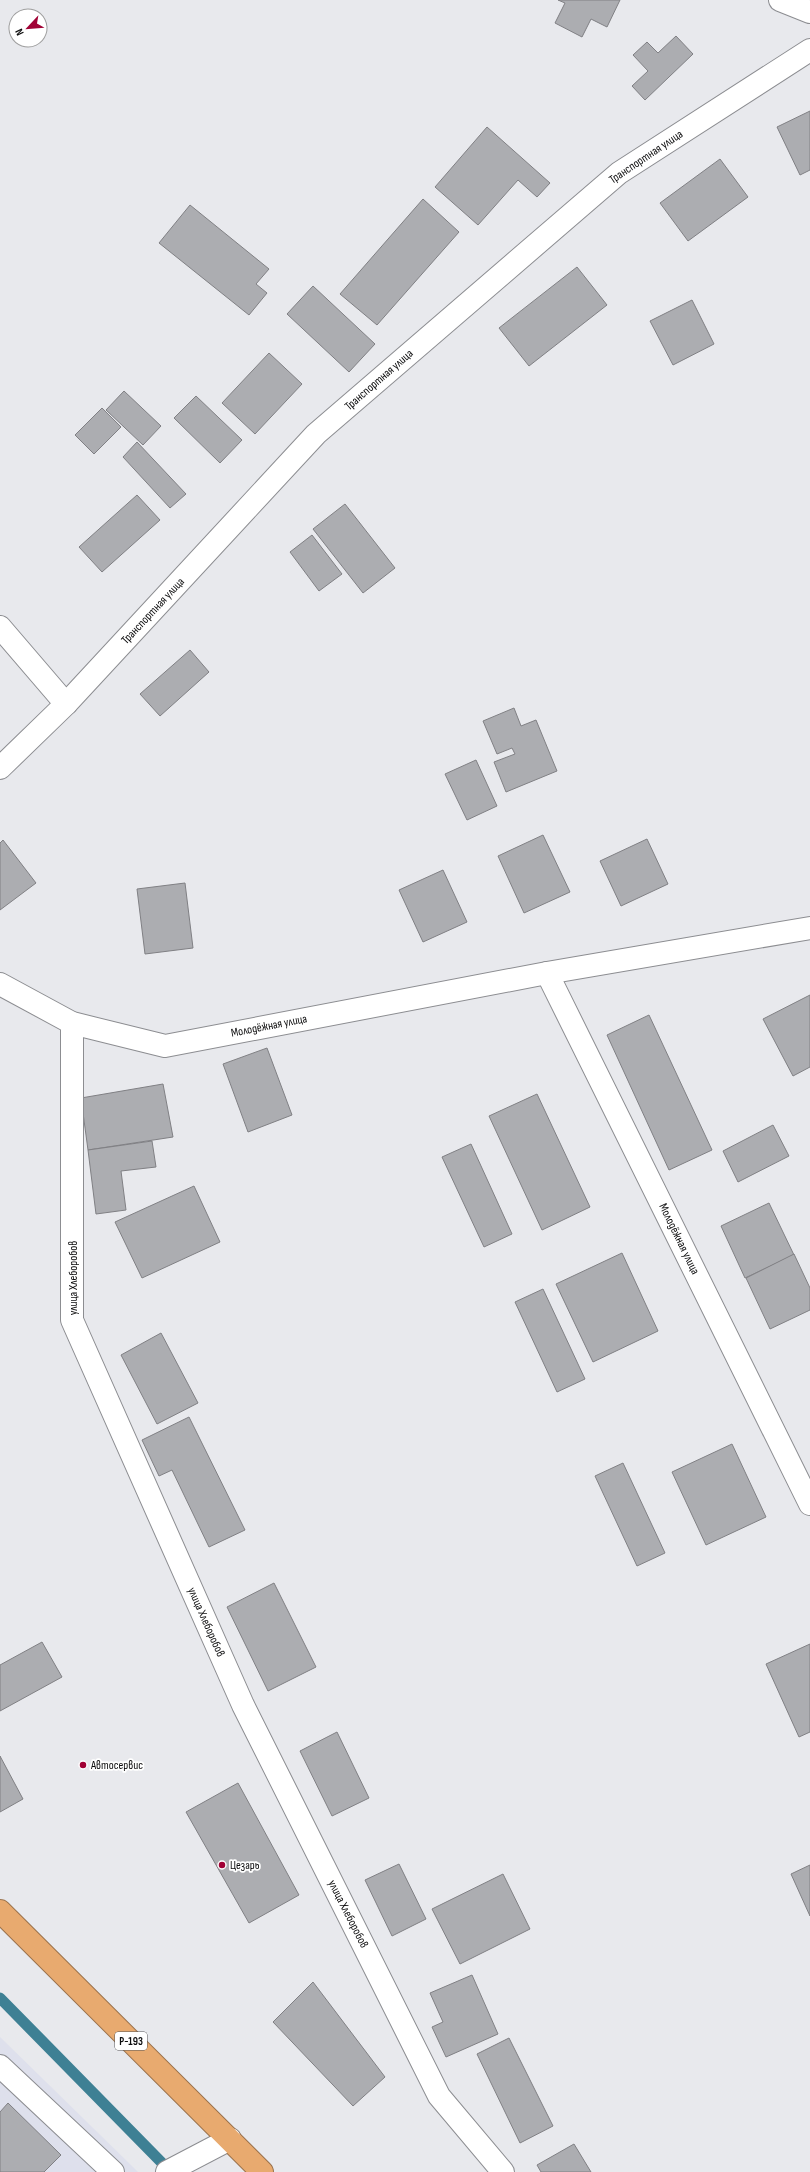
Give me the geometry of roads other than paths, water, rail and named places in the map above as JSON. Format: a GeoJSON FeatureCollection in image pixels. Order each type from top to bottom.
{"type":"FeatureCollection","features":[{"type":"Feature","properties":{"kind":"highway","name":"Р-193"},"geometry":{"type":"LineString","coordinates":[[0,1910],[262,2172]]}},
{"type":"Feature","properties":{"kind":"street"},"geometry":{"type":"LineString","coordinates":[[780,0],[810,12]]}},
{"type":"Feature","properties":{"kind":"street","name":"Транспортная улица"},"geometry":{"type":"LineString","coordinates":[[0,768],[66,704],[316,434],[619,172],[810,50]]}},
{"type":"Feature","properties":{"kind":"street"},"geometry":{"type":"LineString","coordinates":[[0,627],[66,704]]}},
{"type":"Feature","properties":{"kind":"street","name":"Молодёжная улица"},"geometry":{"type":"LineString","coordinates":[[0,984],[72,1023],[164,1046],[547,973],[810,928]]}},
{"type":"Feature","properties":{"kind":"street","name":"Молодёжная улица"},"geometry":{"type":"LineString","coordinates":[[547,973],[810,1504]]}},
{"type":"Feature","properties":{"kind":"street","name":"улица Хлеборобов"},"geometry":{"type":"LineString","coordinates":[[72,1023],[72,1320],[243,1705],[439,2096],[503,2172]]}},
{"type":"Feature","properties":{"kind":"street"},"geometry":{"type":"LineString","coordinates":[[0,2066],[113,2172]]}},
{"type":"Feature","properties":{"kind":"street"},"geometry":{"type":"LineString","coordinates":[[167,2172],[230,2139]]}},
{"type":"Feature","properties":{"kind":"waterway"},"geometry":{"type":"LineString","coordinates":[[0,1998],[171,2172]]}},
{"type":"Feature","properties":{"kind":"place","name":"Автосервис"},"geometry":{"type":"Point","coordinates":[83,1765]}},
{"type":"Feature","properties":{"kind":"place","name":"Цезарь"},"geometry":{"type":"Point","coordinates":[222,1865]}}]}
